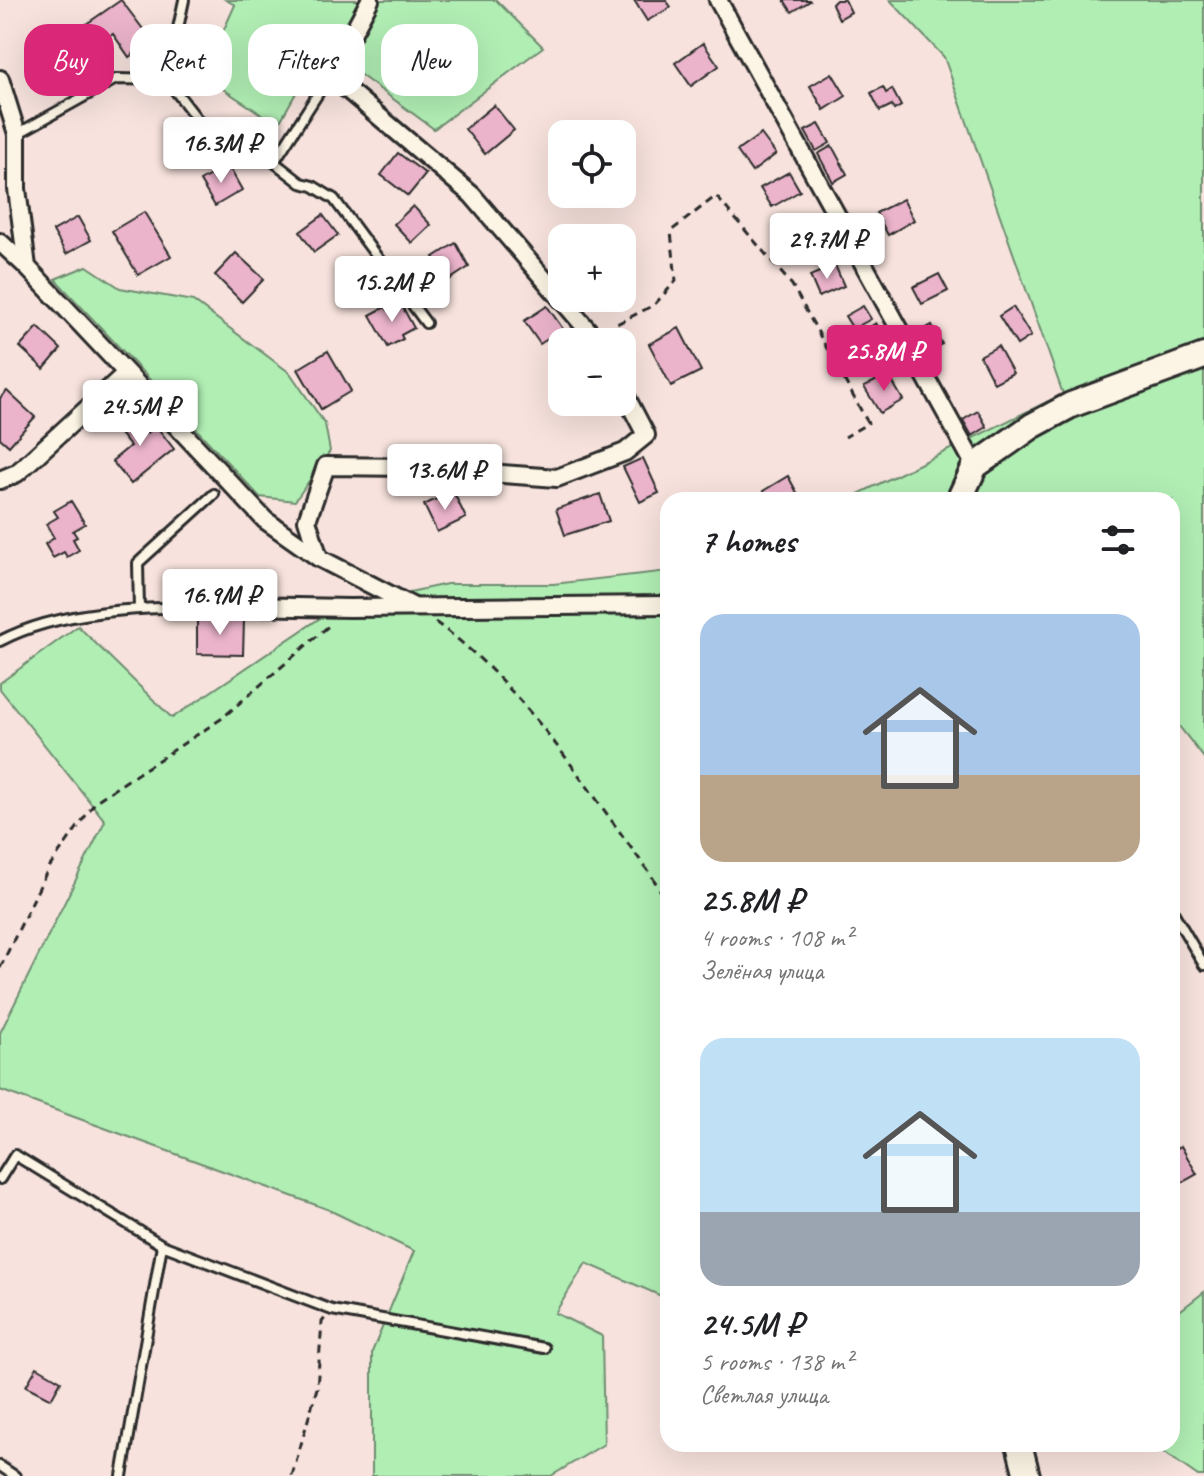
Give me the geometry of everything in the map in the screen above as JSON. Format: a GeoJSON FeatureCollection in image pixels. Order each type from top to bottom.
{"type":"FeatureCollection","features":[{"type":"Feature","properties":{"kind":"street"},"geometry":{"type":"LineString","coordinates":[[357,24],[370,0]]}},
{"type":"Feature","properties":{"kind":"street"},"geometry":{"type":"LineString","coordinates":[[718,0],[975,466]]}},
{"type":"Feature","properties":{"kind":"street"},"geometry":{"type":"LineString","coordinates":[[0,79],[17,134],[17,189],[27,267]]}},
{"type":"Feature","properties":{"kind":"street"},"geometry":{"type":"LineString","coordinates":[[355,96],[472,195],[587,328]]}},
{"type":"Feature","properties":{"kind":"street"},"geometry":{"type":"LineString","coordinates":[[0,242],[265,520],[319,558],[412,606]]}},
{"type":"Feature","properties":{"kind":"street"},"geometry":{"type":"LineString","coordinates":[[963,492],[975,466],[1004,443],[1071,405],[1204,356]]}},
{"type":"Feature","properties":{"kind":"street"},"geometry":{"type":"LineString","coordinates":[[0,480],[17,473],[125,374]]}},
{"type":"Feature","properties":{"kind":"street"},"geometry":{"type":"LineString","coordinates":[[319,558],[307,520],[326,466],[410,467],[557,478],[625,452],[646,435],[636,416]]}},
{"type":"Feature","properties":{"kind":"street"},"geometry":{"type":"LineString","coordinates":[[240,606],[660,605]]}},
{"type":"Feature","properties":{"kind":"street"},"geometry":{"type":"LineString","coordinates":[[1021,1452],[1027,1476]]}},
{"type":"Feature","properties":{"kind":"lane"},"geometry":{"type":"LineString","coordinates":[[179,24],[184,0]]}},
{"type":"Feature","properties":{"kind":"lane"},"geometry":{"type":"LineString","coordinates":[[17,134],[116,79],[130,79]]}},
{"type":"Feature","properties":{"kind":"lane"},"geometry":{"type":"LineString","coordinates":[[179,96],[214,141]]}},
{"type":"Feature","properties":{"kind":"lane"},"geometry":{"type":"LineString","coordinates":[[316,96],[274,162],[301,183],[313,186],[334,199],[426,323]]}},
{"type":"Feature","properties":{"kind":"lane"},"geometry":{"type":"LineString","coordinates":[[139,609],[138,563],[214,494]]}},
{"type":"Feature","properties":{"kind":"lane"},"geometry":{"type":"LineString","coordinates":[[0,641],[60,620],[139,609],[240,606]]}},
{"type":"Feature","properties":{"kind":"lane"},"geometry":{"type":"LineString","coordinates":[[1180,924],[1204,965]]}},
{"type":"Feature","properties":{"kind":"lane"},"geometry":{"type":"LineString","coordinates":[[0,1179],[15,1155],[162,1245],[332,1310],[544,1348]]}},
{"type":"Feature","properties":{"kind":"lane"},"geometry":{"type":"LineString","coordinates":[[122,1476],[162,1245]]}},
{"type":"Feature","properties":{"kind":"lane"},"geometry":{"type":"LineString","coordinates":[[0,1466],[15,1476]]}},
{"type":"Feature","properties":{"kind":"path"},"geometry":{"type":"LineString","coordinates":[[615,328],[654,305],[676,281],[671,231],[716,196],[792,285],[868,423],[845,437]]}},
{"type":"Feature","properties":{"kind":"path"},"geometry":{"type":"LineString","coordinates":[[412,606],[461,641],[529,711],[660,890]]}},
{"type":"Feature","properties":{"kind":"path"},"geometry":{"type":"LineString","coordinates":[[0,968],[48,869],[96,801],[221,719],[349,608]]}},
{"type":"Feature","properties":{"kind":"path"},"geometry":{"type":"LineString","coordinates":[[292,1476],[317,1388],[322,1322],[332,1310]]}},
{"type":"Feature","properties":{"kind":"green space"},"geometry":{"type":"Polygon","coordinates":[[[226,0],[496,0],[543,47],[478,96],[478,24],[381,24],[381,90],[365,78],[365,24],[248,24],[248,96],[294,96],[278,125],[232,95],[232,24],[226,24],[235,5],[226,0]]]}},
{"type":"Feature","properties":{"kind":"green space"},"geometry":{"type":"Polygon","coordinates":[[[890,0],[1204,0],[1204,758],[1180,727],[1180,492],[862,492],[1063,394],[944,57],[890,0]]]}},
{"type":"Feature","properties":{"kind":"green space"},"geometry":{"type":"Polygon","coordinates":[[[389,96],[478,96],[434,129],[389,96]]]}},
{"type":"Feature","properties":{"kind":"green space"},"geometry":{"type":"Polygon","coordinates":[[[87,266],[120,288],[193,301],[290,373],[325,424],[330,451],[295,501],[260,497],[55,279],[87,266]]]}},
{"type":"Feature","properties":{"kind":"green space"},"geometry":{"type":"Polygon","coordinates":[[[660,572],[660,1295],[586,1263],[555,1313],[602,1336],[604,1444],[551,1476],[372,1476],[372,1352],[414,1251],[327,1209],[0,1090],[0,1033],[105,821],[0,689],[0,683],[78,626],[172,718],[335,608],[447,584],[553,584],[660,572]]]}},
{"type":"Feature","properties":{"kind":"green space"},"geometry":{"type":"Polygon","coordinates":[[[1204,1292],[1204,1476],[1198,1476],[1164,1452],[1180,1452],[1180,1311],[1204,1292]]]}},
{"type":"Feature","properties":{"kind":"building"},"geometry":{"type":"Polygon","coordinates":[[[121,0],[139,24],[130,24],[130,56],[114,35],[114,24],[86,24],[121,0]]]}},
{"type":"Feature","properties":{"kind":"building"},"geometry":{"type":"Polygon","coordinates":[[[634,0],[666,0],[671,7],[647,21],[634,0]]]}},
{"type":"Feature","properties":{"kind":"building"},"geometry":{"type":"Polygon","coordinates":[[[784,0],[809,0],[810,1],[792,12],[784,0]]]}},
{"type":"Feature","properties":{"kind":"building"},"geometry":{"type":"Polygon","coordinates":[[[836,0],[845,0],[851,12],[839,19],[832,4],[836,0]]]}},
{"type":"Feature","properties":{"kind":"building"},"geometry":{"type":"Polygon","coordinates":[[[703,43],[719,66],[691,86],[675,63],[703,43]]]}},
{"type":"Feature","properties":{"kind":"building"},"geometry":{"type":"Polygon","coordinates":[[[832,73],[846,96],[824,110],[810,86],[832,73]]]}},
{"type":"Feature","properties":{"kind":"building"},"geometry":{"type":"Polygon","coordinates":[[[883,87],[886,93],[892,89],[901,106],[894,110],[892,105],[880,111],[871,93],[883,87]]]}},
{"type":"Feature","properties":{"kind":"building"},"geometry":{"type":"Polygon","coordinates":[[[494,105],[514,130],[485,154],[465,129],[494,105]]]}},
{"type":"Feature","properties":{"kind":"building"},"geometry":{"type":"Polygon","coordinates":[[[819,124],[830,143],[816,151],[805,131],[819,124]]]}},
{"type":"Feature","properties":{"kind":"building"},"geometry":{"type":"Polygon","coordinates":[[[761,134],[776,154],[752,172],[737,151],[761,134]]]}},
{"type":"Feature","properties":{"kind":"building"},"geometry":{"type":"Polygon","coordinates":[[[832,146],[847,174],[833,182],[818,154],[832,146]]]}},
{"type":"Feature","properties":{"kind":"building"},"geometry":{"type":"Polygon","coordinates":[[[398,153],[426,174],[408,196],[381,175],[398,153]]]}},
{"type":"Feature","properties":{"kind":"building"},"geometry":{"type":"Polygon","coordinates":[[[228,165],[242,190],[215,206],[200,181],[228,165]]]}},
{"type":"Feature","properties":{"kind":"building"},"geometry":{"type":"Polygon","coordinates":[[[789,172],[800,191],[772,207],[760,188],[789,172]]]}},
{"type":"Feature","properties":{"kind":"building"},"geometry":{"type":"Polygon","coordinates":[[[903,199],[914,220],[888,235],[876,213],[903,199]]]}},
{"type":"Feature","properties":{"kind":"building"},"geometry":{"type":"Polygon","coordinates":[[[413,206],[431,225],[412,243],[394,224],[413,206]]]}},
{"type":"Feature","properties":{"kind":"building"},"geometry":{"type":"Polygon","coordinates":[[[144,212],[171,256],[138,275],[112,231],[144,212]]]}},
{"type":"Feature","properties":{"kind":"building"},"geometry":{"type":"Polygon","coordinates":[[[323,215],[338,235],[314,252],[300,232],[323,215]]]}},
{"type":"Feature","properties":{"kind":"building"},"geometry":{"type":"Polygon","coordinates":[[[78,217],[91,240],[66,254],[53,231],[78,217]]]}},
{"type":"Feature","properties":{"kind":"building"},"geometry":{"type":"Polygon","coordinates":[[[456,243],[469,267],[449,280],[434,257],[456,243]]]}},
{"type":"Feature","properties":{"kind":"building"},"geometry":{"type":"Polygon","coordinates":[[[236,253],[264,279],[242,302],[215,275],[236,253]]]}},
{"type":"Feature","properties":{"kind":"building"},"geometry":{"type":"Polygon","coordinates":[[[835,265],[844,286],[819,297],[810,276],[835,265]]]}},
{"type":"Feature","properties":{"kind":"building"},"geometry":{"type":"Polygon","coordinates":[[[939,274],[948,291],[922,304],[913,287],[939,274]]]}},
{"type":"Feature","properties":{"kind":"building"},"geometry":{"type":"Polygon","coordinates":[[[401,304],[414,328],[388,347],[370,315],[385,307],[388,310],[401,304]]]}},
{"type":"Feature","properties":{"kind":"building"},"geometry":{"type":"Polygon","coordinates":[[[547,306],[548,312],[562,328],[548,328],[548,339],[540,344],[524,321],[547,306]]]}},
{"type":"Feature","properties":{"kind":"building"},"geometry":{"type":"Polygon","coordinates":[[[863,306],[871,319],[853,329],[845,316],[863,306]]]}},
{"type":"Feature","properties":{"kind":"building"},"geometry":{"type":"Polygon","coordinates":[[[1013,307],[1031,336],[1017,345],[999,316],[1013,307]]]}},
{"type":"Feature","properties":{"kind":"building"},"geometry":{"type":"Polygon","coordinates":[[[876,323],[884,337],[867,348],[858,335],[876,323]]]}},
{"type":"Feature","properties":{"kind":"building"},"geometry":{"type":"Polygon","coordinates":[[[932,325],[942,344],[928,351],[918,333],[932,325]]]}},
{"type":"Feature","properties":{"kind":"building"},"geometry":{"type":"Polygon","coordinates":[[[38,327],[61,349],[44,369],[20,347],[38,327]]]}},
{"type":"Feature","properties":{"kind":"building"},"geometry":{"type":"Polygon","coordinates":[[[679,328],[701,371],[671,386],[649,344],[679,328]]]}},
{"type":"Feature","properties":{"kind":"building"},"geometry":{"type":"Polygon","coordinates":[[[998,346],[1013,373],[994,383],[980,356],[998,346]]]}},
{"type":"Feature","properties":{"kind":"building"},"geometry":{"type":"Polygon","coordinates":[[[328,351],[351,391],[321,409],[298,369],[328,351]]]}},
{"type":"Feature","properties":{"kind":"building"},"geometry":{"type":"Polygon","coordinates":[[[888,374],[903,400],[880,413],[864,387],[888,374]]]}},
{"type":"Feature","properties":{"kind":"building"},"geometry":{"type":"Polygon","coordinates":[[[7,391],[35,417],[9,446],[0,438],[0,398],[7,391]]]}},
{"type":"Feature","properties":{"kind":"building"},"geometry":{"type":"Polygon","coordinates":[[[129,411],[147,433],[156,426],[174,449],[131,484],[112,461],[130,446],[113,425],[129,411]]]}},
{"type":"Feature","properties":{"kind":"building"},"geometry":{"type":"Polygon","coordinates":[[[978,411],[987,427],[972,436],[963,420],[978,411]]]}},
{"type":"Feature","properties":{"kind":"building"},"geometry":{"type":"Polygon","coordinates":[[[643,458],[659,493],[640,502],[623,467],[643,458]]]}},
{"type":"Feature","properties":{"kind":"building"},"geometry":{"type":"Polygon","coordinates":[[[788,476],[797,492],[764,492],[788,476]]]}},
{"type":"Feature","properties":{"kind":"building"},"geometry":{"type":"Polygon","coordinates":[[[453,491],[466,518],[437,532],[424,505],[453,491]]]}},
{"type":"Feature","properties":{"kind":"building"},"geometry":{"type":"Polygon","coordinates":[[[600,494],[609,521],[565,535],[556,509],[600,494]]]}},
{"type":"Feature","properties":{"kind":"building"},"geometry":{"type":"Polygon","coordinates":[[[71,501],[85,524],[73,531],[77,537],[73,539],[79,550],[67,557],[64,552],[53,558],[45,544],[54,538],[46,524],[58,517],[54,511],[71,501]]]}},
{"type":"Feature","properties":{"kind":"building"},"geometry":{"type":"Polygon","coordinates":[[[197,620],[244,620],[243,655],[197,654],[197,620]]]}},
{"type":"Feature","properties":{"kind":"building"},"geometry":{"type":"Polygon","coordinates":[[[1180,1147],[1197,1174],[1180,1184],[1180,1147]]]}},
{"type":"Feature","properties":{"kind":"building"},"geometry":{"type":"Polygon","coordinates":[[[37,1367],[61,1381],[51,1399],[26,1386],[37,1367]]]}}]}
